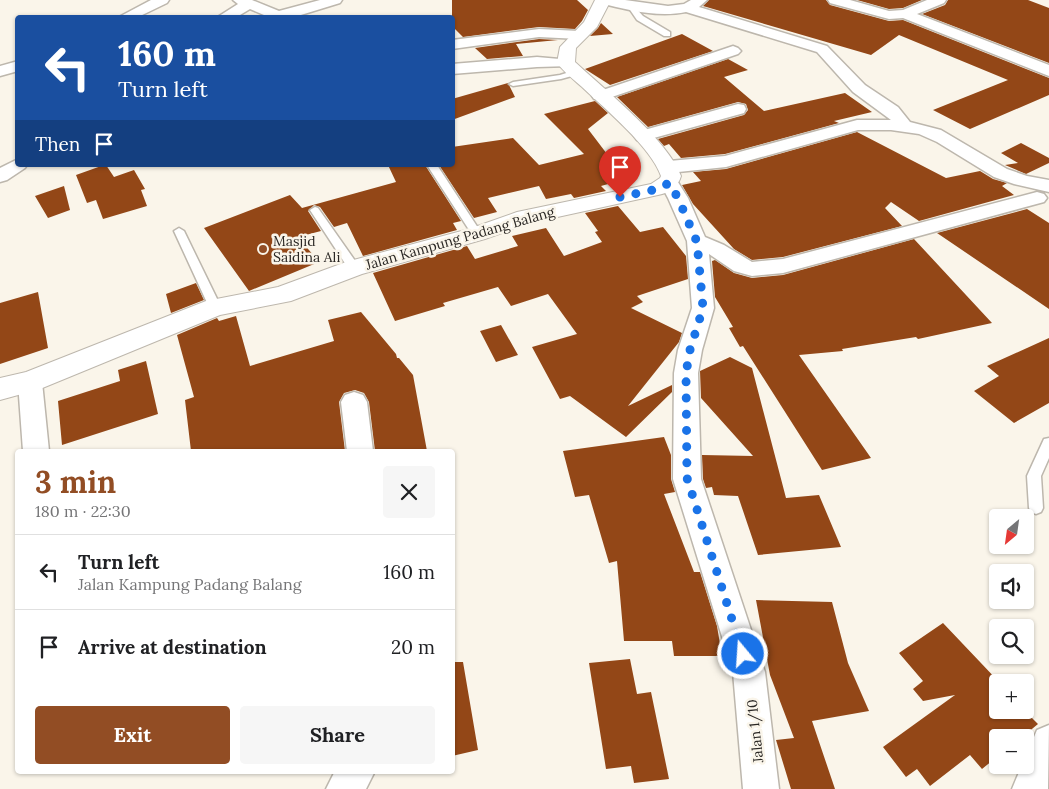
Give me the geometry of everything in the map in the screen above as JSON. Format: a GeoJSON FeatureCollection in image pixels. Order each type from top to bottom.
{"type":"FeatureCollection","features":[{"type":"Feature","properties":{"kind":"street"},"geometry":{"type":"LineString","coordinates":[[130,15],[162,0]]}},
{"type":"Feature","properties":{"kind":"street"},"geometry":{"type":"LineString","coordinates":[[282,15],[335,0]]}},
{"type":"Feature","properties":{"kind":"street"},"geometry":{"type":"LineString","coordinates":[[571,67],[568,46],[591,24],[604,0],[658,9],[694,4],[822,49],[831,56],[846,76],[866,95],[900,116],[903,126]]}},
{"type":"Feature","properties":{"kind":"street"},"geometry":{"type":"LineString","coordinates":[[835,0],[889,15],[905,14],[939,0]]}},
{"type":"Feature","properties":{"kind":"street"},"geometry":{"type":"LineString","coordinates":[[226,15],[245,2],[275,15]]}},
{"type":"Feature","properties":{"kind":"street"},"geometry":{"type":"LineString","coordinates":[[905,14],[1049,71]]}},
{"type":"Feature","properties":{"kind":"street"},"geometry":{"type":"LineString","coordinates":[[455,45],[539,33],[579,35]]}},
{"type":"Feature","properties":{"kind":"street"},"geometry":{"type":"LineString","coordinates":[[600,96],[733,51]]}},
{"type":"Feature","properties":{"kind":"street"},"geometry":{"type":"LineString","coordinates":[[0,62],[15,58]]}},
{"type":"Feature","properties":{"kind":"street"},"geometry":{"type":"LineString","coordinates":[[455,69],[537,62],[571,67],[643,136],[669,175],[857,126],[903,126],[926,130],[957,144],[994,170],[1040,194]]}},
{"type":"Feature","properties":{"kind":"street"},"geometry":{"type":"LineString","coordinates":[[0,71],[15,67]]}},
{"type":"Feature","properties":{"kind":"street"},"geometry":{"type":"LineString","coordinates":[[643,136],[738,109]]}},
{"type":"Feature","properties":{"kind":"street"},"geometry":{"type":"LineString","coordinates":[[0,176],[15,166]]}},
{"type":"Feature","properties":{"kind":"street","name":"Jalan Kampung Padang Balang"},"geometry":{"type":"LineString","coordinates":[[0,389],[30,382],[215,308],[282,295],[354,268],[477,234],[525,217],[658,189],[669,175]]}},
{"type":"Feature","properties":{"kind":"street","name":"Jalan 1/10"},"geometry":{"type":"LineString","coordinates":[[669,175],[697,242],[703,308],[690,350],[686,373],[687,478],[749,672],[761,789]]}},
{"type":"Feature","properties":{"kind":"street"},"geometry":{"type":"LineString","coordinates":[[697,242],[717,250],[742,266],[752,269],[783,266],[1040,194]]}},
{"type":"Feature","properties":{"kind":"street"},"geometry":{"type":"LineString","coordinates":[[30,382],[36,449]]}},
{"type":"Feature","properties":{"kind":"street"},"geometry":{"type":"LineString","coordinates":[[354,402],[360,449]]}},
{"type":"Feature","properties":{"kind":"street"},"geometry":{"type":"LineString","coordinates":[[1030,789],[1049,742]]}},
{"type":"Feature","properties":{"kind":"street"},"geometry":{"type":"LineString","coordinates":[[344,789],[355,774]]}},
{"type":"Feature","properties":{"kind":"lane"},"geometry":{"type":"LineString","coordinates":[[629,4],[640,18],[667,34]]}},
{"type":"Feature","properties":{"kind":"lane"},"geometry":{"type":"LineString","coordinates":[[513,84],[561,77],[571,67]]}},
{"type":"Feature","properties":{"kind":"lane"},"geometry":{"type":"LineString","coordinates":[[433,167],[477,234]]}},
{"type":"Feature","properties":{"kind":"lane"},"geometry":{"type":"LineString","coordinates":[[315,210],[354,268]]}},
{"type":"Feature","properties":{"kind":"lane"},"geometry":{"type":"LineString","coordinates":[[179,231],[215,308]]}},
{"type":"Feature","properties":{"kind":"lane"},"geometry":{"type":"LineString","coordinates":[[1036,508],[1034,476],[1049,443]]}},
{"type":"Feature","properties":{"kind":"building"},"geometry":{"type":"Polygon","coordinates":[[[452,0],[577,0],[588,10],[575,29],[539,27],[463,37],[455,29],[455,15],[452,15],[452,0]]]}},
{"type":"Feature","properties":{"kind":"building"},"geometry":{"type":"Polygon","coordinates":[[[709,0],[826,0],[830,5],[889,21],[903,20],[1049,78],[1049,95],[970,129],[933,110],[1008,80],[899,35],[871,55],[703,6],[709,0]]]}},
{"type":"Feature","properties":{"kind":"building"},"geometry":{"type":"Polygon","coordinates":[[[857,0],[922,0],[903,8],[889,9],[857,0]]]}},
{"type":"Feature","properties":{"kind":"building"},"geometry":{"type":"Polygon","coordinates":[[[948,0],[1028,0],[1049,8],[1049,63],[922,14],[945,5],[948,0]]]}},
{"type":"Feature","properties":{"kind":"building"},"geometry":{"type":"Polygon","coordinates":[[[601,23],[613,34],[590,36],[598,28],[601,23]]]}},
{"type":"Feature","properties":{"kind":"building"},"geometry":{"type":"Polygon","coordinates":[[[682,34],[713,51],[610,85],[585,69],[682,34]]]}},
{"type":"Feature","properties":{"kind":"building"},"geometry":{"type":"Polygon","coordinates":[[[539,39],[558,40],[516,44],[523,56],[487,59],[475,48],[539,39]]]}},
{"type":"Feature","properties":{"kind":"building"},"geometry":{"type":"Polygon","coordinates":[[[728,59],[748,70],[724,77],[764,111],[845,93],[872,112],[834,121],[839,123],[725,154],[681,158],[669,144],[664,146],[658,139],[744,115],[748,110],[746,104],[738,102],[648,127],[617,97],[728,59]]]}},
{"type":"Feature","properties":{"kind":"building"},"geometry":{"type":"Polygon","coordinates":[[[508,83],[515,97],[455,119],[455,98],[508,83]]]}},
{"type":"Feature","properties":{"kind":"building"},"geometry":{"type":"Polygon","coordinates":[[[595,101],[608,113],[588,129],[626,179],[601,186],[606,191],[574,198],[571,194],[546,199],[539,186],[488,198],[497,212],[474,218],[440,167],[455,167],[455,147],[513,138],[539,165],[584,154],[544,114],[595,101]]]}},
{"type":"Feature","properties":{"kind":"building"},"geometry":{"type":"Polygon","coordinates":[[[857,132],[946,178],[980,171],[993,179],[1007,183],[1002,186],[1014,195],[919,221],[891,202],[885,208],[902,226],[783,257],[752,260],[734,249],[693,204],[682,185],[701,181],[693,172],[726,169],[857,132]]]}},
{"type":"Feature","properties":{"kind":"building"},"geometry":{"type":"Polygon","coordinates":[[[1021,143],[1049,158],[1049,163],[1026,174],[1005,165],[1018,163],[1001,153],[1021,143]]]}},
{"type":"Feature","properties":{"kind":"building"},"geometry":{"type":"Polygon","coordinates":[[[98,167],[107,167],[114,177],[134,170],[145,189],[141,190],[147,206],[103,219],[96,200],[87,203],[76,175],[98,167]]]}},
{"type":"Feature","properties":{"kind":"building"},"geometry":{"type":"Polygon","coordinates":[[[389,167],[426,167],[461,221],[453,223],[457,230],[363,256],[347,223],[334,227],[320,207],[314,205],[308,211],[321,231],[298,237],[319,262],[249,291],[204,228],[290,195],[302,208],[396,182],[389,167]]]}},
{"type":"Feature","properties":{"kind":"building"},"geometry":{"type":"Polygon","coordinates":[[[64,186],[70,210],[48,218],[35,196],[64,186]]]}},
{"type":"Feature","properties":{"kind":"building"},"geometry":{"type":"Polygon","coordinates":[[[618,206],[640,232],[663,227],[686,256],[688,279],[637,296],[643,302],[631,308],[682,333],[679,342],[628,406],[672,385],[672,392],[626,437],[570,396],[560,399],[532,347],[577,334],[548,294],[511,306],[498,287],[443,303],[445,306],[395,321],[373,273],[467,246],[475,259],[518,246],[512,236],[546,228],[564,256],[602,242],[595,232],[598,231],[585,213],[618,206]]]}},
{"type":"Feature","properties":{"kind":"building"},"geometry":{"type":"Polygon","coordinates":[[[1027,209],[1049,223],[1049,309],[937,233],[1027,209]]]}},
{"type":"Feature","properties":{"kind":"building"},"geometry":{"type":"Polygon","coordinates":[[[914,239],[992,323],[918,339],[916,337],[842,349],[843,351],[799,355],[871,458],[822,470],[743,346],[740,347],[729,328],[733,327],[715,297],[712,261],[715,260],[734,273],[752,278],[783,275],[914,239]]]}},
{"type":"Feature","properties":{"kind":"building"},"geometry":{"type":"Polygon","coordinates":[[[196,283],[204,300],[171,313],[166,294],[196,283]]]}},
{"type":"Feature","properties":{"kind":"building"},"geometry":{"type":"Polygon","coordinates":[[[38,292],[48,348],[0,364],[0,303],[38,292]]]}},
{"type":"Feature","properties":{"kind":"building"},"geometry":{"type":"Polygon","coordinates":[[[361,312],[396,354],[397,358],[413,375],[427,449],[375,449],[369,402],[364,393],[355,390],[344,393],[339,402],[345,449],[191,449],[185,400],[194,397],[177,335],[217,318],[219,321],[236,316],[250,366],[334,341],[328,320],[361,312]]]}},
{"type":"Feature","properties":{"kind":"building"},"geometry":{"type":"Polygon","coordinates":[[[501,325],[518,355],[496,362],[480,331],[501,325]]]}},
{"type":"Feature","properties":{"kind":"building"},"geometry":{"type":"Polygon","coordinates":[[[1049,338],[1049,403],[1014,423],[974,391],[999,376],[987,366],[1049,338]]]}},
{"type":"Feature","properties":{"kind":"building"},"geometry":{"type":"Polygon","coordinates":[[[730,357],[752,368],[786,498],[819,495],[841,547],[758,555],[738,496],[714,495],[712,487],[706,488],[703,479],[702,455],[753,456],[701,398],[700,371],[730,357]]]}},
{"type":"Feature","properties":{"kind":"building"},"geometry":{"type":"Polygon","coordinates":[[[146,361],[158,414],[62,445],[58,401],[120,381],[118,370],[146,361]]]}},
{"type":"Feature","properties":{"kind":"building"},"geometry":{"type":"Polygon","coordinates":[[[664,437],[671,455],[671,479],[675,492],[664,494],[694,572],[700,572],[717,626],[722,656],[674,656],[672,641],[624,641],[617,561],[609,563],[589,495],[575,497],[563,451],[664,437]]]}},
{"type":"Feature","properties":{"kind":"building"},"geometry":{"type":"Polygon","coordinates":[[[756,600],[832,602],[848,663],[869,711],[812,721],[835,789],[791,789],[776,740],[794,738],[770,675],[756,600]]]}},
{"type":"Feature","properties":{"kind":"building"},"geometry":{"type":"Polygon","coordinates":[[[943,623],[991,674],[989,674],[989,719],[1033,719],[1038,724],[1032,729],[989,729],[989,763],[982,769],[970,755],[930,786],[917,769],[906,777],[883,747],[955,695],[923,701],[913,689],[923,681],[899,653],[943,623]]]}},
{"type":"Feature","properties":{"kind":"building"},"geometry":{"type":"Polygon","coordinates":[[[630,659],[637,694],[651,692],[669,779],[634,783],[631,766],[606,769],[589,663],[630,659]]]}},
{"type":"Feature","properties":{"kind":"building"},"geometry":{"type":"Polygon","coordinates":[[[455,662],[463,662],[478,750],[455,755],[455,662]]]}},
{"type":"Feature","properties":{"kind":"place","name":"Masjid Saidina Ali"},"geometry":{"type":"Point","coordinates":[263,249]}},
{"type":"Feature","properties":{"kind":"route"},"geometry":{"type":"LineString","coordinates":[[620,197],[658,189],[669,183],[678,198],[697,242],[703,308],[690,350],[686,373],[687,478],[743,654]]}}]}
